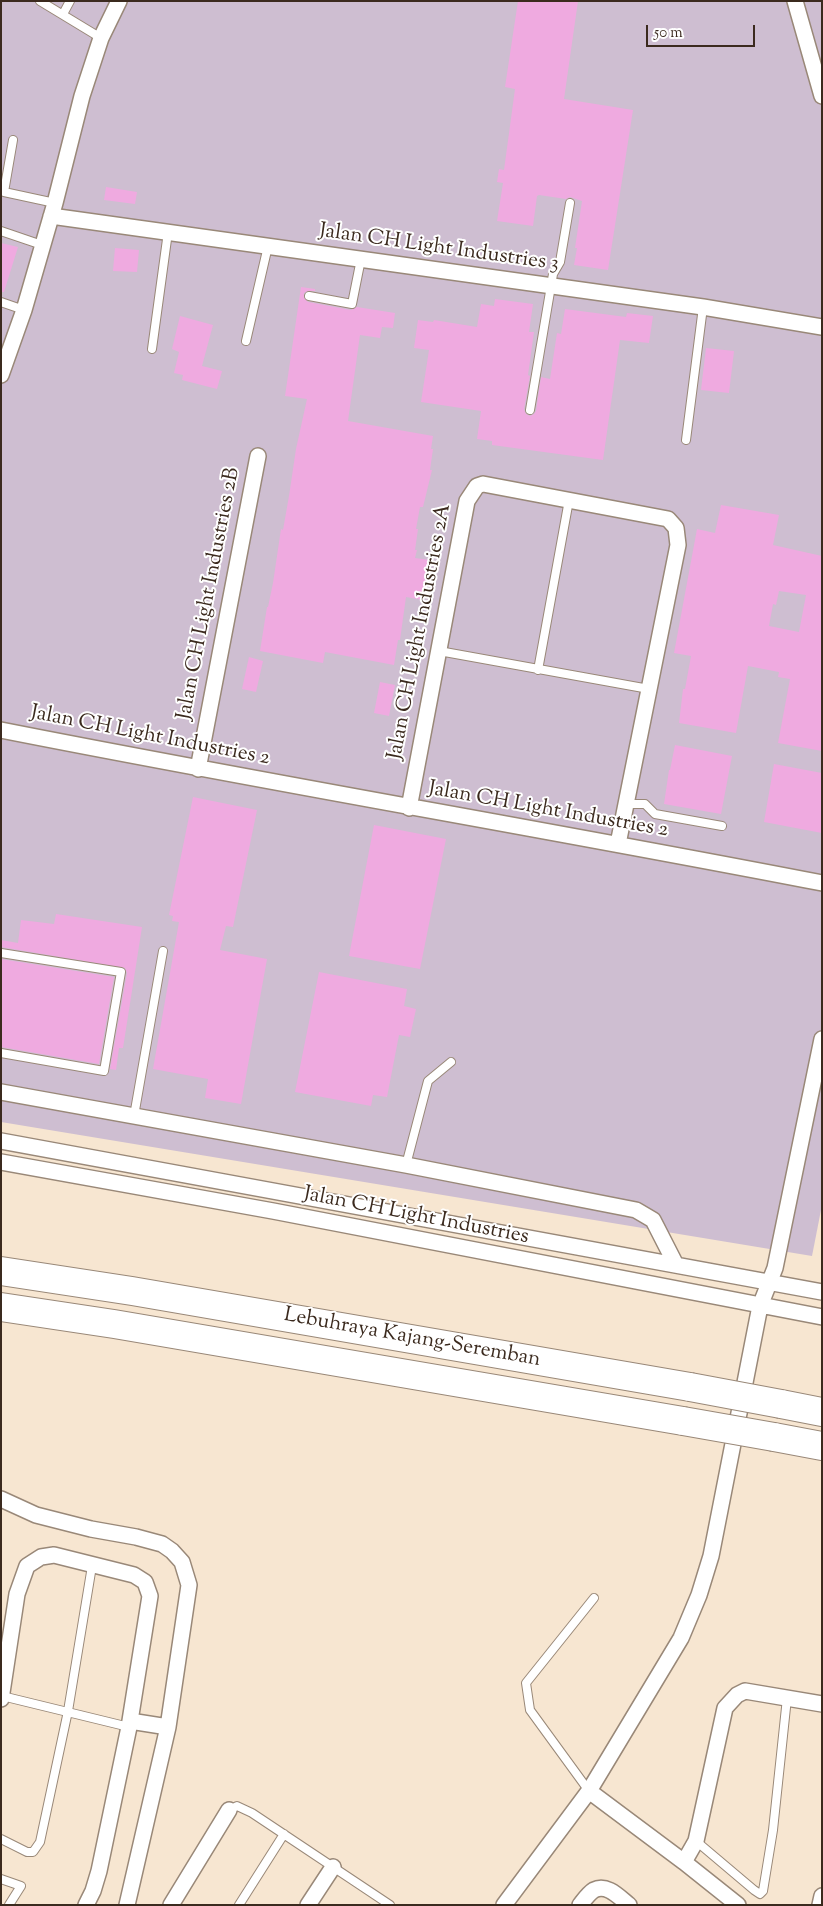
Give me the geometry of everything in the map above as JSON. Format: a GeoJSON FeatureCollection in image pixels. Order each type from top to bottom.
{"type":"FeatureCollection","features":[{"type":"Feature","properties":{"kind":"highway","name":"Lebuhraya Kajang-Seremban"},"geometry":{"type":"LineString","coordinates":[[1,1271],[142,1293],[690,1386],[822,1412]]}},
{"type":"Feature","properties":{"kind":"highway","name":"Lebuhraya Kajang-Seremban"},"geometry":{"type":"LineString","coordinates":[[1,1307],[114,1324],[822,1446]]}},
{"type":"Feature","properties":{"kind":"street"},"geometry":{"type":"LineString","coordinates":[[1,374],[24,310],[53,210],[82,96],[101,38],[119,1]]}},
{"type":"Feature","properties":{"kind":"street"},"geometry":{"type":"LineString","coordinates":[[795,1],[822,96]]}},
{"type":"Feature","properties":{"kind":"street","name":"Jalan CH Light Industries 3"},"geometry":{"type":"LineString","coordinates":[[53,210],[168,232],[703,307],[822,327]]}},
{"type":"Feature","properties":{"kind":"street","name":"Jalan CH Light Industries 2B"},"geometry":{"type":"LineString","coordinates":[[198,769],[258,456]]}},
{"type":"Feature","properties":{"kind":"street","name":"Jalan CH Light Industries 2A"},"geometry":{"type":"LineString","coordinates":[[409,808],[467,501],[477,486],[483,484],[668,519],[676,528],[678,546],[618,844]]}},
{"type":"Feature","properties":{"kind":"street","name":"Jalan CH Light Industries 2"},"geometry":{"type":"LineString","coordinates":[[1,730],[198,769],[618,844],[822,883]]}},
{"type":"Feature","properties":{"kind":"street"},"geometry":{"type":"LineString","coordinates":[[504,1905],[589,1791],[681,1638],[699,1595],[711,1556],[760,1306],[775,1268],[822,1039]]}},
{"type":"Feature","properties":{"kind":"street"},"geometry":{"type":"LineString","coordinates":[[1,1092],[636,1210],[653,1220],[676,1265]]}},
{"type":"Feature","properties":{"kind":"street","name":"Jalan CH Light Industries"},"geometry":{"type":"LineString","coordinates":[[1,1141],[822,1292]]}},
{"type":"Feature","properties":{"kind":"street","name":"Jalan CH Light Industries"},"geometry":{"type":"LineString","coordinates":[[1,1162],[321,1220],[822,1317]]}},
{"type":"Feature","properties":{"kind":"street"},"geometry":{"type":"LineString","coordinates":[[1,1499],[36,1515],[91,1529],[136,1536],[162,1544],[182,1562],[189,1585],[168,1727],[127,1905]]}},
{"type":"Feature","properties":{"kind":"street"},"geometry":{"type":"LineString","coordinates":[[2,1698],[4,1657],[17,1594],[27,1566],[40,1557],[54,1555],[134,1575],[145,1582],[150,1596],[130,1724],[99,1871],[93,1891],[86,1905]]}},
{"type":"Feature","properties":{"kind":"street"},"geometry":{"type":"LineString","coordinates":[[684,1862],[696,1841],[725,1708],[737,1695],[746,1691],[822,1704]]}},
{"type":"Feature","properties":{"kind":"street"},"geometry":{"type":"LineString","coordinates":[[130,1724],[168,1727]]}},
{"type":"Feature","properties":{"kind":"street"},"geometry":{"type":"LineString","coordinates":[[589,1791],[738,1905]]}},
{"type":"Feature","properties":{"kind":"street"},"geometry":{"type":"LineString","coordinates":[[171,1905],[228,1810]]}},
{"type":"Feature","properties":{"kind":"street"},"geometry":{"type":"LineString","coordinates":[[308,1905],[333,1867]]}},
{"type":"Feature","properties":{"kind":"street"},"geometry":{"type":"LineString","coordinates":[[580,1905],[593,1890],[600,1889],[609,1890],[629,1905]]}},
{"type":"Feature","properties":{"kind":"street"},"geometry":{"type":"LineString","coordinates":[[820,1905],[822,1896]]}},
{"type":"Feature","properties":{"kind":"lane"},"geometry":{"type":"LineString","coordinates":[[40,1],[101,38]]}},
{"type":"Feature","properties":{"kind":"lane"},"geometry":{"type":"LineString","coordinates":[[62,14],[70,1]]}},
{"type":"Feature","properties":{"kind":"lane"},"geometry":{"type":"LineString","coordinates":[[13,140],[4,192],[53,210]]}},
{"type":"Feature","properties":{"kind":"lane"},"geometry":{"type":"LineString","coordinates":[[530,410],[553,274],[560,262],[570,203]]}},
{"type":"Feature","properties":{"kind":"lane"},"geometry":{"type":"LineString","coordinates":[[1,231],[42,245]]}},
{"type":"Feature","properties":{"kind":"lane"},"geometry":{"type":"LineString","coordinates":[[152,349],[168,232]]}},
{"type":"Feature","properties":{"kind":"lane"},"geometry":{"type":"LineString","coordinates":[[246,341],[268,246]]}},
{"type":"Feature","properties":{"kind":"lane"},"geometry":{"type":"LineString","coordinates":[[309,296],[352,304],[361,259]]}},
{"type":"Feature","properties":{"kind":"lane"},"geometry":{"type":"LineString","coordinates":[[1,302],[24,310]]}},
{"type":"Feature","properties":{"kind":"lane"},"geometry":{"type":"LineString","coordinates":[[686,440],[703,307]]}},
{"type":"Feature","properties":{"kind":"lane"},"geometry":{"type":"LineString","coordinates":[[538,670],[569,500]]}},
{"type":"Feature","properties":{"kind":"lane"},"geometry":{"type":"LineString","coordinates":[[439,651],[649,689]]}},
{"type":"Feature","properties":{"kind":"lane"},"geometry":{"type":"LineString","coordinates":[[627,804],[645,804],[655,814],[722,826]]}},
{"type":"Feature","properties":{"kind":"lane"},"geometry":{"type":"LineString","coordinates":[[134,1116],[163,951]]}},
{"type":"Feature","properties":{"kind":"lane"},"geometry":{"type":"LineString","coordinates":[[1,953],[121,972],[104,1071],[1,1053]]}},
{"type":"Feature","properties":{"kind":"lane"},"geometry":{"type":"LineString","coordinates":[[406,1166],[428,1081],[451,1062]]}},
{"type":"Feature","properties":{"kind":"lane"},"geometry":{"type":"LineString","coordinates":[[1,1838],[27,1852],[33,1852],[40,1842],[68,1711],[92,1566]]}},
{"type":"Feature","properties":{"kind":"lane"},"geometry":{"type":"LineString","coordinates":[[589,1791],[530,1710],[526,1683],[594,1598]]}},
{"type":"Feature","properties":{"kind":"lane"},"geometry":{"type":"LineString","coordinates":[[2,1698],[130,1724]]}},
{"type":"Feature","properties":{"kind":"lane"},"geometry":{"type":"LineString","coordinates":[[696,1841],[754,1890],[760,1894],[764,1891],[788,1698]]}},
{"type":"Feature","properties":{"kind":"lane"},"geometry":{"type":"LineString","coordinates":[[228,1810],[237,1806],[252,1813],[333,1867],[380,1902],[390,1905]]}},
{"type":"Feature","properties":{"kind":"lane"},"geometry":{"type":"LineString","coordinates":[[239,1905],[284,1834]]}},
{"type":"Feature","properties":{"kind":"lane"},"geometry":{"type":"LineString","coordinates":[[1,1879],[21,1886],[9,1905]]}},
{"type":"Feature","properties":{"kind":"shaded area"},"geometry":{"type":"Polygon","coordinates":[[[1,1],[822,1],[822,1205],[812,1256],[1,1122],[1,1]]]}},
{"type":"Feature","properties":{"kind":"building"},"geometry":{"type":"Polygon","coordinates":[[[518,1],[578,1],[564,99],[633,110],[608,270],[574,265],[582,201],[570,197],[566,199],[539,195],[537,196],[533,226],[497,221],[503,183],[497,182],[499,169],[504,170],[515,89],[505,87],[518,1]]]}},
{"type":"Feature","properties":{"kind":"building"},"geometry":{"type":"Polygon","coordinates":[[[106,187],[137,192],[135,204],[104,200],[106,187]]]}},
{"type":"Feature","properties":{"kind":"building"},"geometry":{"type":"Polygon","coordinates":[[[1,243],[18,247],[4,292],[1,292],[1,243]]]}},
{"type":"Feature","properties":{"kind":"building"},"geometry":{"type":"Polygon","coordinates":[[[115,248],[139,250],[137,272],[113,271],[115,248]]]}},
{"type":"Feature","properties":{"kind":"building"},"geometry":{"type":"Polygon","coordinates":[[[301,287],[315,289],[315,291],[304,293],[304,298],[308,302],[351,310],[357,307],[395,313],[393,328],[382,327],[380,338],[360,335],[348,421],[433,436],[430,470],[432,470],[423,507],[420,507],[415,550],[417,550],[415,558],[430,560],[423,600],[406,597],[400,640],[398,640],[394,665],[325,652],[323,663],[260,651],[281,529],[283,530],[296,449],[307,399],[285,396],[301,287]]]}},
{"type":"Feature","properties":{"kind":"building"},"geometry":{"type":"Polygon","coordinates":[[[495,299],[533,304],[529,332],[534,332],[528,375],[530,376],[524,409],[526,414],[530,416],[536,411],[541,377],[550,379],[557,333],[561,334],[565,309],[626,317],[627,313],[653,316],[649,343],[620,340],[603,460],[492,445],[492,441],[477,439],[481,411],[421,402],[429,350],[414,348],[418,320],[433,322],[434,320],[477,327],[481,304],[494,306],[495,299]]]}},
{"type":"Feature","properties":{"kind":"building"},"geometry":{"type":"Polygon","coordinates":[[[180,316],[213,325],[202,366],[222,371],[217,389],[182,380],[183,375],[174,373],[179,352],[172,349],[180,316]]]}},
{"type":"Feature","properties":{"kind":"building"},"geometry":{"type":"Polygon","coordinates":[[[706,348],[734,351],[729,393],[701,390],[706,348]]]}},
{"type":"Feature","properties":{"kind":"building"},"geometry":{"type":"Polygon","coordinates":[[[721,505],[779,515],[773,545],[822,556],[822,751],[778,743],[790,679],[778,677],[779,672],[748,666],[736,733],[679,723],[683,689],[685,689],[691,656],[674,653],[697,529],[715,533],[721,505]],[[779,591],[776,605],[773,604],[769,626],[799,632],[806,595],[779,591]]]}},
{"type":"Feature","properties":{"kind":"building"},"geometry":{"type":"Polygon","coordinates":[[[249,657],[263,661],[256,692],[242,689],[249,657]]]}},
{"type":"Feature","properties":{"kind":"building"},"geometry":{"type":"Polygon","coordinates":[[[380,682],[395,685],[389,716],[374,713],[380,682]]]}},
{"type":"Feature","properties":{"kind":"building"},"geometry":{"type":"Polygon","coordinates":[[[675,745],[732,756],[721,814],[664,804],[675,745]]]}},
{"type":"Feature","properties":{"kind":"building"},"geometry":{"type":"Polygon","coordinates":[[[774,764],[822,773],[822,833],[764,822],[774,764]]]}},
{"type":"Feature","properties":{"kind":"building"},"geometry":{"type":"Polygon","coordinates":[[[193,797],[257,810],[233,927],[226,926],[220,950],[267,959],[241,1104],[205,1098],[208,1079],[153,1069],[179,922],[172,921],[173,916],[169,915],[193,797]]]}},
{"type":"Feature","properties":{"kind":"building"},"geometry":{"type":"Polygon","coordinates":[[[374,825],[446,839],[420,969],[349,956],[374,825]]]}},
{"type":"Feature","properties":{"kind":"building"},"geometry":{"type":"Polygon","coordinates":[[[56,914],[142,927],[123,1048],[119,1048],[116,1070],[110,1069],[127,973],[125,968],[1,947],[1,940],[18,943],[21,920],[54,924],[56,914]]]}},
{"type":"Feature","properties":{"kind":"building"},"geometry":{"type":"Polygon","coordinates":[[[1,959],[114,977],[99,1064],[1,1047],[1,959]]]}},
{"type":"Feature","properties":{"kind":"building"},"geometry":{"type":"Polygon","coordinates":[[[319,972],[407,989],[404,1006],[416,1009],[410,1037],[399,1035],[387,1097],[373,1095],[371,1106],[295,1092],[319,972]]]}}]}
